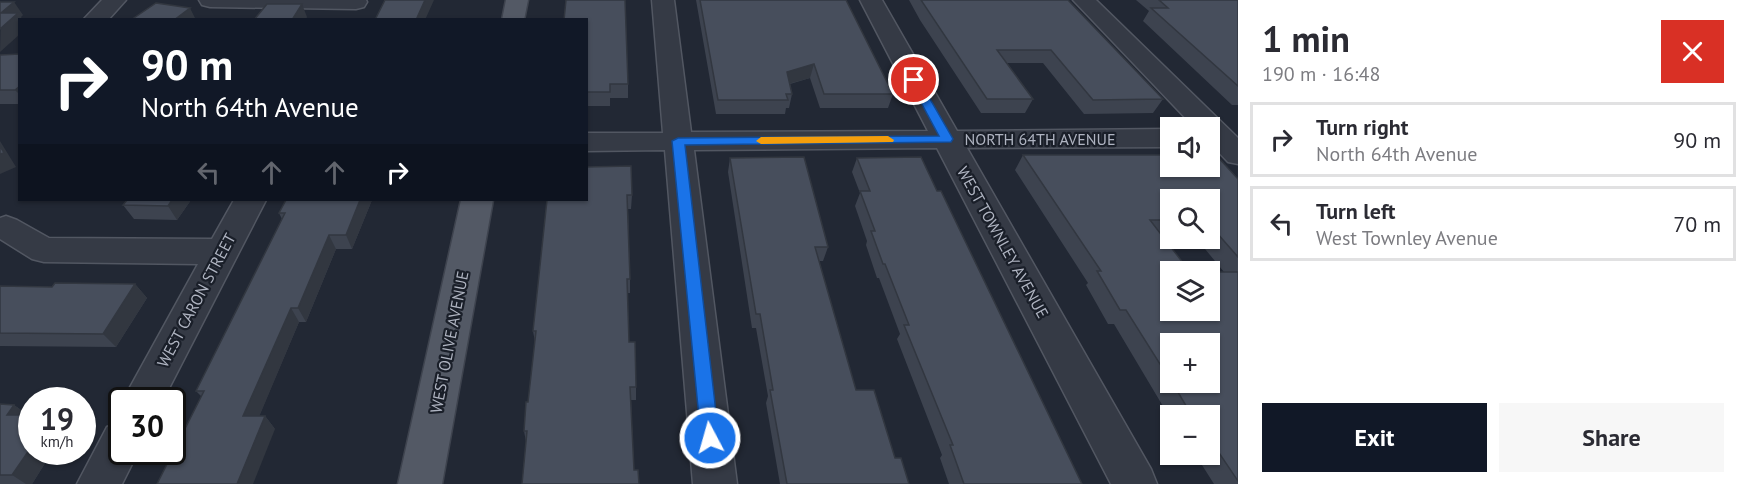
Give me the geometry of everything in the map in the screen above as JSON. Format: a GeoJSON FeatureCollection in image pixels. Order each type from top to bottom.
{"type":"FeatureCollection","features":[{"type":"Feature","properties":{"kind":"main road"},"geometry":{"type":"LineString","coordinates":[[513,18],[517,0]]}},
{"type":"Feature","properties":{"kind":"main road","name":"WEST OLIVE AVENUE"},"geometry":{"type":"LineString","coordinates":[[420,484],[477,201]]}},
{"type":"Feature","properties":{"kind":"street"},"geometry":{"type":"LineString","coordinates":[[96,18],[115,0]]}},
{"type":"Feature","properties":{"kind":"street"},"geometry":{"type":"LineString","coordinates":[[210,0],[353,7]]}},
{"type":"Feature","properties":{"kind":"street"},"geometry":{"type":"LineString","coordinates":[[663,0],[715,484]]}},
{"type":"Feature","properties":{"kind":"street","name":"WEST TOWNLEY AVENUE"},"geometry":{"type":"LineString","coordinates":[[871,0],[1135,484]]}},
{"type":"Feature","properties":{"kind":"street"},"geometry":{"type":"LineString","coordinates":[[1084,0],[1097,0]]}},
{"type":"Feature","properties":{"kind":"street"},"geometry":{"type":"LineString","coordinates":[[1084,0],[1223,143]]}},
{"type":"Feature","properties":{"kind":"street","name":"NORTH 64TH AVENUE"},"geometry":{"type":"LineString","coordinates":[[588,142],[1160,138]]}},
{"type":"Feature","properties":{"kind":"street","name":"WEST CARON STREET"},"geometry":{"type":"LineString","coordinates":[[150,387],[249,201]]}},
{"type":"Feature","properties":{"kind":"street"},"geometry":{"type":"LineString","coordinates":[[6,228],[44,250],[222,252]]}},
{"type":"Feature","properties":{"kind":"street"},"geometry":{"type":"LineString","coordinates":[[99,484],[109,465]]}},
{"type":"Feature","properties":{"kind":"building"},"geometry":{"type":"Polygon","coordinates":[[[385,0],[425,0],[417,18],[376,18],[385,0]]]}},
{"type":"Feature","properties":{"kind":"building"},"geometry":{"type":"Polygon","coordinates":[[[566,0],[625,0],[628,84],[610,84],[610,92],[588,92],[588,18],[564,18],[566,0]]]}},
{"type":"Feature","properties":{"kind":"building"},"geometry":{"type":"Polygon","coordinates":[[[700,0],[846,0],[893,94],[824,94],[814,64],[787,72],[792,94],[786,94],[788,100],[718,100],[700,0]]]}},
{"type":"Feature","properties":{"kind":"building"},"geometry":{"type":"Polygon","coordinates":[[[921,0],[1068,0],[1163,99],[1093,100],[1051,50],[997,50],[1033,99],[987,99],[921,0]]]}},
{"type":"Feature","properties":{"kind":"building"},"geometry":{"type":"Polygon","coordinates":[[[1159,0],[1238,0],[1238,86],[1151,8],[1168,8],[1159,0]]]}},
{"type":"Feature","properties":{"kind":"building"},"geometry":{"type":"Polygon","coordinates":[[[0,2],[14,2],[1,13],[18,13],[0,29],[0,2]]]}},
{"type":"Feature","properties":{"kind":"building"},"geometry":{"type":"Polygon","coordinates":[[[156,3],[190,8],[177,18],[134,18],[156,3]]]}},
{"type":"Feature","properties":{"kind":"building"},"geometry":{"type":"Polygon","coordinates":[[[267,4],[302,4],[293,18],[256,18],[267,4]]]}},
{"type":"Feature","properties":{"kind":"building"},"geometry":{"type":"Polygon","coordinates":[[[18,54],[18,88],[15,90],[0,90],[0,55],[18,54]]]}},
{"type":"Feature","properties":{"kind":"building"},"geometry":{"type":"Polygon","coordinates":[[[1023,155],[1160,155],[1160,177],[1220,177],[1220,159],[1238,179],[1238,257],[1220,237],[1220,189],[1160,189],[1160,220],[1150,220],[1160,233],[1160,249],[1172,249],[1182,261],[1160,261],[1160,321],[1220,321],[1220,272],[1238,272],[1238,481],[1220,454],[1220,405],[1186,405],[1178,393],[1220,393],[1220,333],[1160,333],[1160,364],[1126,310],[1120,310],[1097,271],[1101,271],[1023,155]]]}},
{"type":"Feature","properties":{"kind":"building"},"geometry":{"type":"Polygon","coordinates":[[[804,157],[828,247],[815,247],[856,390],[874,390],[895,458],[901,458],[909,484],[787,484],[770,390],[773,390],[760,314],[756,314],[730,158],[804,157]]]}},
{"type":"Feature","properties":{"kind":"building"},"geometry":{"type":"Polygon","coordinates":[[[921,157],[937,191],[941,191],[1082,484],[964,484],[950,445],[953,445],[904,325],[909,325],[885,264],[883,264],[871,231],[875,231],[860,191],[870,191],[857,158],[921,157]]]}},
{"type":"Feature","properties":{"kind":"building"},"geometry":{"type":"Polygon","coordinates":[[[631,166],[632,195],[627,195],[630,279],[627,279],[629,342],[635,342],[636,387],[630,387],[634,470],[638,470],[639,484],[522,484],[527,431],[524,431],[526,402],[528,402],[536,331],[533,331],[547,201],[588,201],[588,167],[631,166]]]}},
{"type":"Feature","properties":{"kind":"building"},"geometry":{"type":"Polygon","coordinates":[[[126,201],[171,201],[168,206],[123,205],[126,201]]]}},
{"type":"Feature","properties":{"kind":"building"},"geometry":{"type":"Polygon","coordinates":[[[285,201],[360,201],[346,235],[329,235],[298,308],[291,308],[243,416],[265,416],[237,484],[157,484],[167,465],[186,465],[186,427],[204,391],[196,391],[285,213],[279,213],[285,201]]]}},
{"type":"Feature","properties":{"kind":"building"},"geometry":{"type":"Polygon","coordinates":[[[55,283],[135,284],[103,334],[0,333],[0,286],[52,287],[55,283]]]}},
{"type":"Feature","properties":{"kind":"building"},"geometry":{"type":"Polygon","coordinates":[[[0,404],[14,405],[7,415],[18,415],[19,465],[12,475],[0,475],[0,404]]]}},
{"type":"Feature","properties":{"kind":"slow traffic"},"geometry":{"type":"LineString","coordinates":[[761,141],[888,140]]}},
{"type":"Feature","properties":{"kind":"route"},"geometry":{"type":"LineString","coordinates":[[710,438],[678,141],[947,139],[914,80]]}}]}
